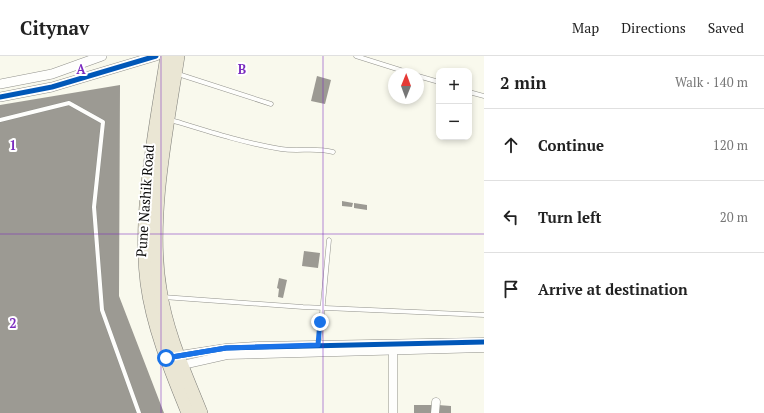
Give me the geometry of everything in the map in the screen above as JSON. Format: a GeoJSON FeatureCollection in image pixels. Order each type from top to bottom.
{"type":"FeatureCollection","features":[{"type":"Feature","properties":{"kind":"highway","name":"Pune Nashik Road"},"geometry":{"type":"LineString","coordinates":[[167,56],[154,149],[145,231],[147,282],[152,308],[174,361],[201,413]]}},
{"type":"Feature","properties":{"kind":"highway","name":"Pune Nashik Road"},"geometry":{"type":"LineString","coordinates":[[178,56],[168,120],[157,228],[156,258],[161,296],[174,361],[188,413]]}},
{"type":"Feature","properties":{"kind":"street"},"geometry":{"type":"LineString","coordinates":[[0,84],[52,74],[102,56]]}},
{"type":"Feature","properties":{"kind":"street"},"geometry":{"type":"LineString","coordinates":[[0,97],[52,87],[156,56]]}},
{"type":"Feature","properties":{"kind":"street"},"geometry":{"type":"LineString","coordinates":[[174,361],[227,355],[484,342]]}},
{"type":"Feature","properties":{"kind":"street"},"geometry":{"type":"LineString","coordinates":[[174,361],[226,348],[318,345],[484,348]]}},
{"type":"Feature","properties":{"kind":"street"},"geometry":{"type":"LineString","coordinates":[[393,347],[393,413]]}},
{"type":"Feature","properties":{"kind":"street"},"geometry":{"type":"LineString","coordinates":[[435,413],[436,402]]}},
{"type":"Feature","properties":{"kind":"lane"},"geometry":{"type":"LineString","coordinates":[[356,56],[394,68]]}},
{"type":"Feature","properties":{"kind":"lane"},"geometry":{"type":"LineString","coordinates":[[175,73],[271,104]]}},
{"type":"Feature","properties":{"kind":"lane"},"geometry":{"type":"LineString","coordinates":[[424,78],[436,81]]}},
{"type":"Feature","properties":{"kind":"lane"},"geometry":{"type":"LineString","coordinates":[[472,93],[484,96]]}},
{"type":"Feature","properties":{"kind":"lane"},"geometry":{"type":"LineString","coordinates":[[0,120],[69,103],[103,122],[94,207],[102,310],[139,413]]}},
{"type":"Feature","properties":{"kind":"lane"},"geometry":{"type":"LineString","coordinates":[[168,120],[280,149],[300,151],[319,148],[333,152]]}},
{"type":"Feature","properties":{"kind":"lane"},"geometry":{"type":"LineString","coordinates":[[318,345],[329,240]]}},
{"type":"Feature","properties":{"kind":"lane"},"geometry":{"type":"LineString","coordinates":[[161,296],[321,308],[484,315]]}},
{"type":"Feature","properties":{"kind":"building"},"geometry":{"type":"Polygon","coordinates":[[[317,76],[331,80],[325,104],[311,101],[317,76]]]}},
{"type":"Feature","properties":{"kind":"building"},"geometry":{"type":"Polygon","coordinates":[[[120,85],[119,296],[164,413],[0,413],[0,105],[120,85]]]}},
{"type":"Feature","properties":{"kind":"building"},"geometry":{"type":"Polygon","coordinates":[[[342,201],[353,203],[352,207],[342,206],[342,201]]]}},
{"type":"Feature","properties":{"kind":"building"},"geometry":{"type":"Polygon","coordinates":[[[354,203],[367,205],[367,210],[354,208],[354,203]]]}},
{"type":"Feature","properties":{"kind":"building"},"geometry":{"type":"Polygon","coordinates":[[[304,251],[320,253],[318,268],[302,266],[304,251]]]}},
{"type":"Feature","properties":{"kind":"building"},"geometry":{"type":"Polygon","coordinates":[[[279,278],[287,280],[283,298],[278,297],[279,289],[277,288],[279,278]]]}},
{"type":"Feature","properties":{"kind":"building"},"geometry":{"type":"Polygon","coordinates":[[[414,405],[432,405],[432,413],[414,413],[414,405]]]}},
{"type":"Feature","properties":{"kind":"building"},"geometry":{"type":"Polygon","coordinates":[[[438,405],[451,406],[451,413],[438,413],[438,405]]]}},
{"type":"Feature","properties":{"kind":"cycle path"},"geometry":{"type":"LineString","coordinates":[[0,97],[52,87],[156,56]]}},
{"type":"Feature","properties":{"kind":"cycle path"},"geometry":{"type":"LineString","coordinates":[[166,358],[226,348],[484,342]]}},
{"type":"Feature","properties":{"kind":"route"},"geometry":{"type":"LineString","coordinates":[[166,358],[226,348],[318,345],[320,322]]}}]}
